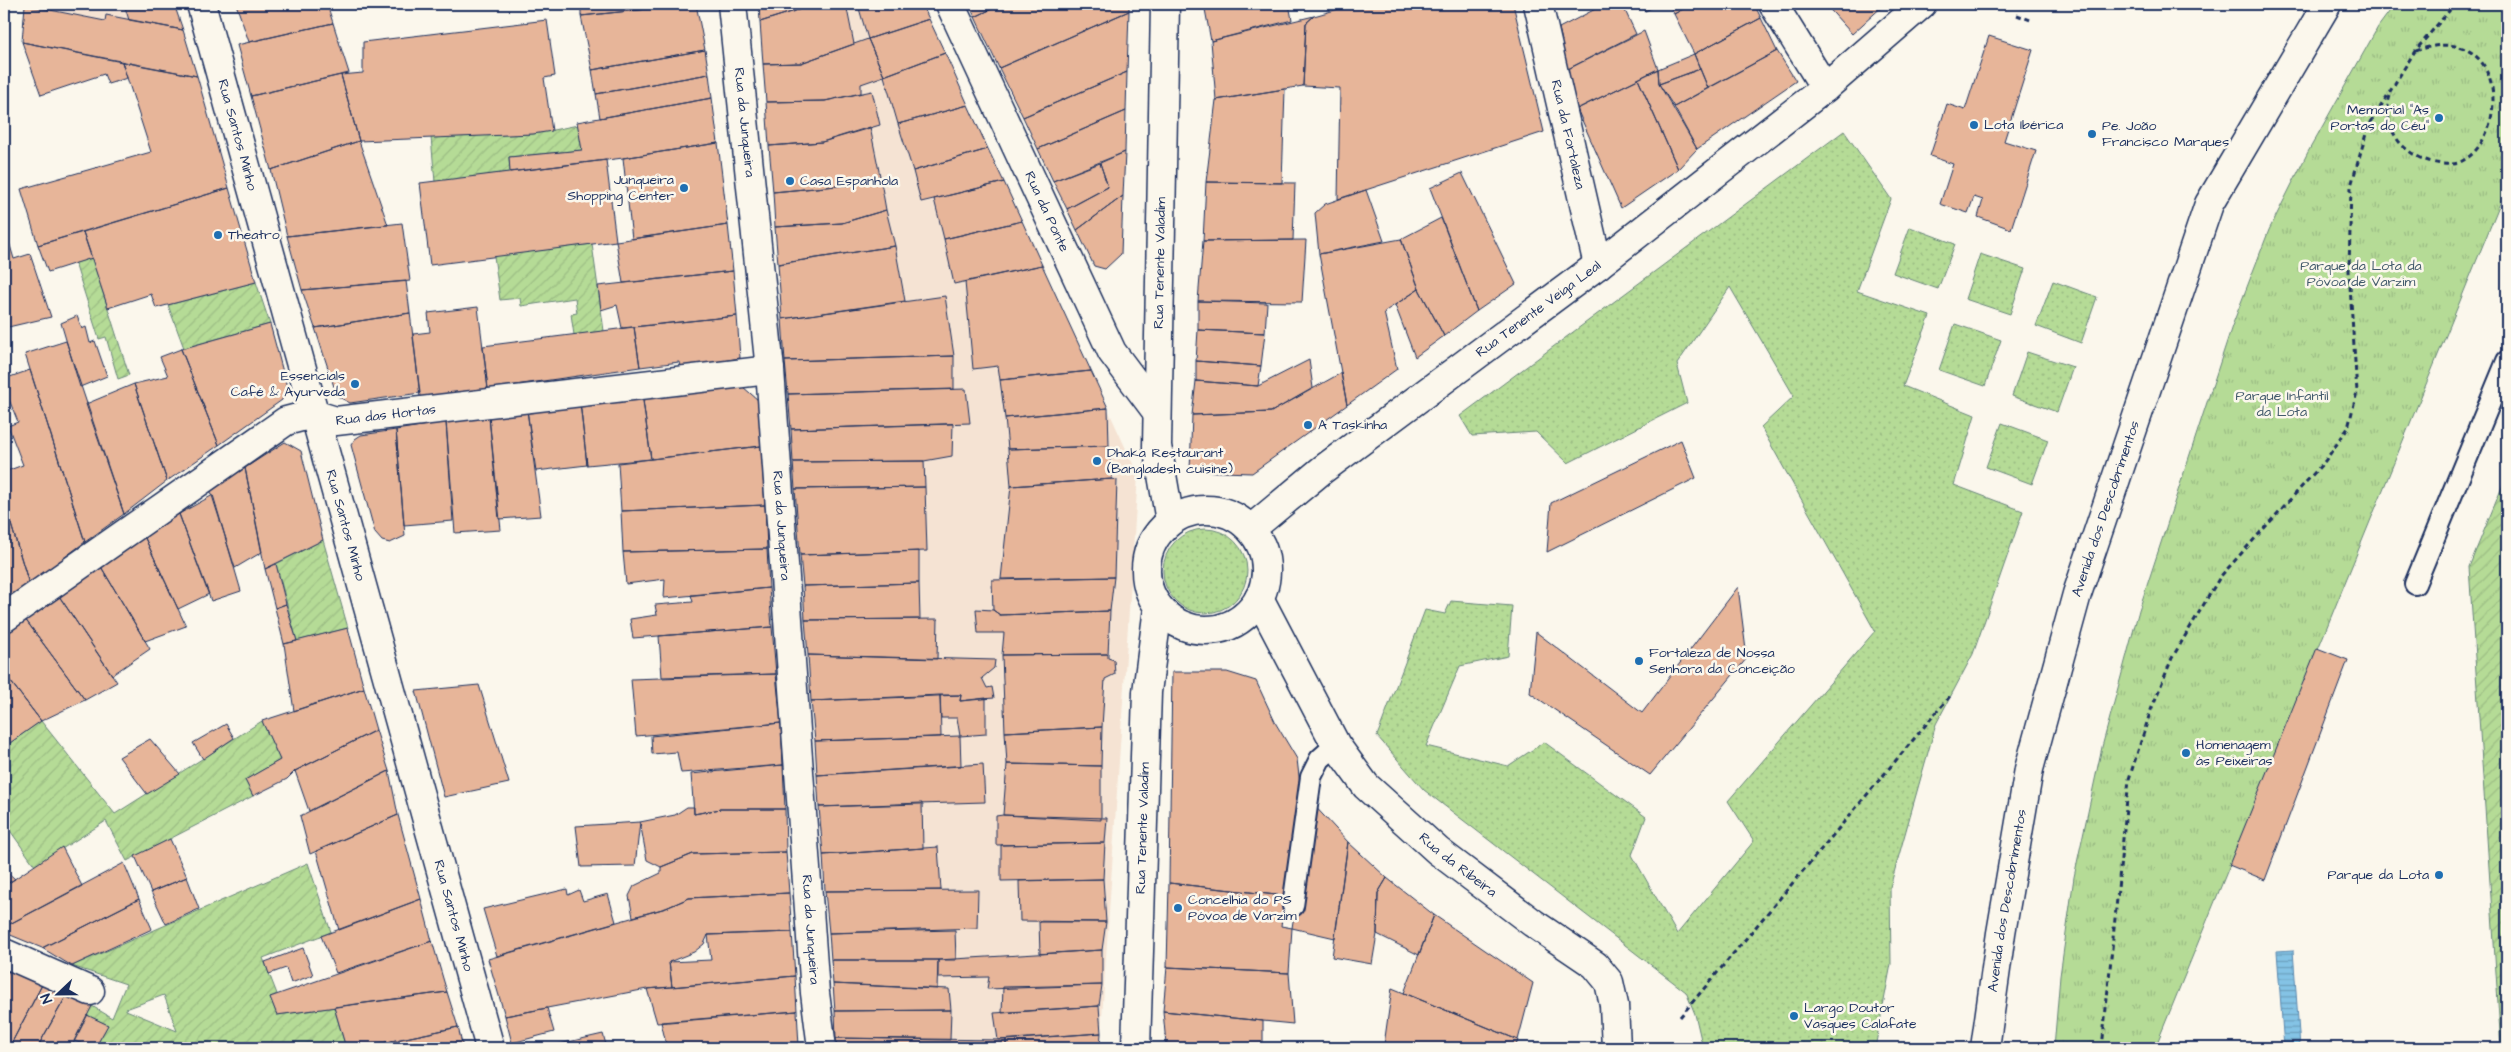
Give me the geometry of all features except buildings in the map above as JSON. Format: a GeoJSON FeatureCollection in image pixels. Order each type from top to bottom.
{"type":"FeatureCollection","features":[{"type":"Feature","properties":{"kind":"street","name":"Rua Santos Minho"},"geometry":{"type":"LineString","coordinates":[[201,4],[490,1048]]}},
{"type":"Feature","properties":{"kind":"street","name":"Rua da Junqueira"},"geometry":{"type":"LineString","coordinates":[[732,4],[770,370],[815,993],[822,1048]]}},
{"type":"Feature","properties":{"kind":"street","name":"Rua da Ponte"},"geometry":{"type":"LineString","coordinates":[[950,4],[1112,352],[1157,412]]}},
{"type":"Feature","properties":{"kind":"street","name":"Rua Tenente Valadim"},"geometry":{"type":"LineString","coordinates":[[1165,4],[1157,446],[1170,521]]}},
{"type":"Feature","properties":{"kind":"street","name":"Rua da Fortaleza"},"geometry":{"type":"LineString","coordinates":[[1538,4],[1598,265]]}},
{"type":"Feature","properties":{"kind":"street"},"geometry":{"type":"LineString","coordinates":[[1773,4],[1826,88]]}},
{"type":"Feature","properties":{"kind":"street","name":"Rua Tenente Veiga Leal"},"geometry":{"type":"LineString","coordinates":[[1251,529],[1322,470],[1598,265],[1826,88],[1922,4]]}},
{"type":"Feature","properties":{"kind":"street","name":"Avenida dos Descobrimentos"},"geometry":{"type":"LineString","coordinates":[[1985,1048],[2000,933],[2029,769],[2077,594],[2209,204],[2327,4]]}},
{"type":"Feature","properties":{"kind":"street","name":"Rua das Hortas"},"geometry":{"type":"LineString","coordinates":[[313,414],[336,421],[770,370]]}},
{"type":"Feature","properties":{"kind":"street"},"geometry":{"type":"LineString","coordinates":[[4,618],[286,421],[313,414]]}},
{"type":"Feature","properties":{"kind":"street"},"geometry":{"type":"LineString","coordinates":[[1197,510],[1212,510],[1233,516],[1251,529],[1264,556],[1264,585],[1259,598],[1247,615],[1230,625],[1211,630],[1191,629],[1174,621],[1158,608],[1148,586],[1146,562],[1154,540],[1170,521],[1197,510]]}},
{"type":"Feature","properties":{"kind":"street","name":"Rua da Ribeira"},"geometry":{"type":"LineString","coordinates":[[1259,598],[1336,745],[1366,786],[1438,851],[1533,923],[1596,965],[1609,982],[1614,1004],[1616,1048]]}},
{"type":"Feature","properties":{"kind":"street","name":"Rua Tenente Valadim"},"geometry":{"type":"LineString","coordinates":[[1136,1048],[1147,692],[1158,608]]}},
{"type":"Feature","properties":{"kind":"street"},"geometry":{"type":"LineString","coordinates":[[4,953],[90,991]]}},
{"type":"Feature","properties":{"kind":"lane"},"geometry":{"type":"LineString","coordinates":[[2415,584],[2507,361]]}},
{"type":"Feature","properties":{"kind":"lane"},"geometry":{"type":"LineString","coordinates":[[1293,906],[1311,777],[1320,760],[1336,745]]}},
{"type":"Feature","properties":{"kind":"path"},"geometry":{"type":"LineString","coordinates":[[2102,1048],[2129,779],[2152,710],[2172,658],[2220,577],[2325,462],[2348,428],[2357,392],[2349,271],[2351,186],[2368,127],[2416,51],[2455,4]]}},
{"type":"Feature","properties":{"kind":"path"},"geometry":{"type":"LineString","coordinates":[[2018,15],[2033,21]]}},
{"type":"Feature","properties":{"kind":"path"},"geometry":{"type":"LineString","coordinates":[[2416,51],[2432,45],[2453,44],[2474,50],[2485,59]]}},
{"type":"Feature","properties":{"kind":"path"},"geometry":{"type":"LineString","coordinates":[[2391,91],[2386,108],[2392,129],[2403,147],[2421,160],[2451,165],[2472,160],[2478,156]]}},
{"type":"Feature","properties":{"kind":"path"},"geometry":{"type":"LineString","coordinates":[[1680,1017],[1950,696]]}},
{"type":"Feature","properties":{"kind":"shaded area"},"geometry":{"type":"Polygon","coordinates":[[[16,4],[124,4],[129,20],[106,15],[105,21],[16,4]]]}},
{"type":"Feature","properties":{"kind":"shaded area"},"geometry":{"type":"Polygon","coordinates":[[[817,4],[922,4],[1138,475],[1100,1048],[837,1048],[760,22],[817,4]]]}},
{"type":"Feature","properties":{"kind":"green space","name":"Parque da Lota da Póvoa de Varzim"},"geometry":{"type":"Polygon","coordinates":[[[2395,4],[2507,4],[2507,186],[2155,1048],[2054,1048],[2060,976],[2074,877],[2102,747],[2139,610],[2232,326],[2269,230],[2308,152],[2378,27],[2395,4]]]}},
{"type":"Feature","properties":{"kind":"green space"},"geometry":{"type":"Polygon","coordinates":[[[578,125],[582,150],[509,157],[510,172],[435,182],[431,137],[533,134],[578,125]]]}},
{"type":"Feature","properties":{"kind":"green space"},"geometry":{"type":"Polygon","coordinates":[[[1844,131],[1891,199],[1857,291],[1930,316],[1903,386],[1975,415],[1954,485],[2023,511],[1973,654],[1936,724],[1890,887],[1891,964],[1875,1048],[1703,1048],[1695,1014],[1686,992],[1424,790],[1377,736],[1425,610],[1445,614],[1451,601],[1512,606],[1508,656],[1460,666],[1426,746],[1508,766],[1544,742],[1646,817],[1632,855],[1677,934],[1754,841],[1728,801],[1875,631],[1761,427],[1794,396],[1730,287],[1677,364],[1687,403],[1568,463],[1536,432],[1472,436],[1460,416],[1844,131]]]}},
{"type":"Feature","properties":{"kind":"green space"},"geometry":{"type":"Polygon","coordinates":[[[1910,227],[1955,244],[1938,289],[1893,273],[1910,227]]]}},
{"type":"Feature","properties":{"kind":"green space"},"geometry":{"type":"Polygon","coordinates":[[[592,244],[604,331],[574,335],[571,314],[577,313],[575,298],[521,306],[520,298],[500,300],[494,256],[592,244]]]}},
{"type":"Feature","properties":{"kind":"green space"},"geometry":{"type":"Polygon","coordinates":[[[1980,254],[2025,269],[2010,314],[1965,299],[1980,254]]]}},
{"type":"Feature","properties":{"kind":"green space"},"geometry":{"type":"Polygon","coordinates":[[[92,258],[129,375],[118,379],[106,337],[99,339],[75,263],[92,258]]]}},
{"type":"Feature","properties":{"kind":"green space"},"geometry":{"type":"Polygon","coordinates":[[[2053,281],[2097,297],[2081,343],[2036,326],[2053,281]]]}},
{"type":"Feature","properties":{"kind":"green space"},"geometry":{"type":"Polygon","coordinates":[[[256,282],[270,324],[184,348],[168,305],[256,282]]]}},
{"type":"Feature","properties":{"kind":"green space"},"geometry":{"type":"Polygon","coordinates":[[[1955,324],[2001,340],[1985,386],[1939,370],[1955,324]]]}},
{"type":"Feature","properties":{"kind":"green space"},"geometry":{"type":"Polygon","coordinates":[[[2027,352],[2073,367],[2057,412],[2012,396],[2027,352]]]}},
{"type":"Feature","properties":{"kind":"green space"},"geometry":{"type":"Polygon","coordinates":[[[2002,423],[2048,440],[2032,484],[1986,467],[2002,423]]]}},
{"type":"Feature","properties":{"kind":"green space"},"geometry":{"type":"Polygon","coordinates":[[[2507,475],[2507,1048],[2501,1048],[2469,567],[2507,475]]]}},
{"type":"Feature","properties":{"kind":"green space"},"geometry":{"type":"Polygon","coordinates":[[[1205,529],[1221,532],[1235,541],[1244,555],[1247,571],[1244,587],[1235,601],[1221,610],[1205,613],[1189,610],[1175,601],[1166,587],[1163,571],[1166,555],[1175,541],[1189,532],[1205,529]]]}},
{"type":"Feature","properties":{"kind":"green space"},"geometry":{"type":"Polygon","coordinates":[[[323,540],[348,628],[297,641],[276,564],[323,540]]]}},
{"type":"Feature","properties":{"kind":"green space"},"geometry":{"type":"Polygon","coordinates":[[[41,721],[115,814],[262,721],[280,760],[245,780],[253,796],[127,861],[106,821],[35,866],[4,822],[4,741],[7,745],[41,721]]]}},
{"type":"Feature","properties":{"kind":"green space"},"geometry":{"type":"Polygon","coordinates":[[[308,863],[331,932],[263,958],[277,994],[270,997],[277,1015],[334,1007],[346,1048],[95,1048],[108,1025],[87,1015],[92,1006],[112,1018],[126,984],[72,966],[308,863]],[[164,995],[126,1009],[126,1010],[177,1031],[164,995]]]}},
{"type":"Feature","properties":{"kind":"water"},"geometry":{"type":"Polygon","coordinates":[[[2293,950],[2300,1048],[2284,1048],[2277,951],[2293,950]]]}},
{"type":"Feature","properties":{"kind":"place","name":"Memorial \"As Portas do Céu\""},"geometry":{"type":"Point","coordinates":[2439,118]}},
{"type":"Feature","properties":{"kind":"place","name":"Lota Ibérica"},"geometry":{"type":"Point","coordinates":[1974,125]}},
{"type":"Feature","properties":{"kind":"place","name":"Pe. João Francisco Marques"},"geometry":{"type":"Point","coordinates":[2092,134]}},
{"type":"Feature","properties":{"kind":"place","name":"Casa Espanhola"},"geometry":{"type":"Point","coordinates":[790,181]}},
{"type":"Feature","properties":{"kind":"place","name":"Junqueira Shopping Center"},"geometry":{"type":"Point","coordinates":[684,188]}},
{"type":"Feature","properties":{"kind":"place","name":"Theatro"},"geometry":{"type":"Point","coordinates":[218,235]}},
{"type":"Feature","properties":{"kind":"place","name":"Essencials Café & Ayurveda"},"geometry":{"type":"Point","coordinates":[355,384]}},
{"type":"Feature","properties":{"kind":"place","name":"A Taskinha"},"geometry":{"type":"Point","coordinates":[1308,425]}},
{"type":"Feature","properties":{"kind":"place","name":"Dhaka Restaurant (Bangladesh cuisine)"},"geometry":{"type":"Point","coordinates":[1097,461]}},
{"type":"Feature","properties":{"kind":"place","name":"Fortaleza de Nossa Senhora da Conceição"},"geometry":{"type":"Point","coordinates":[1639,661]}},
{"type":"Feature","properties":{"kind":"place","name":"Homenagem às Peixeiras"},"geometry":{"type":"Point","coordinates":[2186,753]}},
{"type":"Feature","properties":{"kind":"place","name":"Parque da Lota"},"geometry":{"type":"Point","coordinates":[2439,875]}},
{"type":"Feature","properties":{"kind":"place","name":"Concelhia do PS Póvoa de Varzim"},"geometry":{"type":"Point","coordinates":[1178,908]}},
{"type":"Feature","properties":{"kind":"place","name":"Largo Doutor Vasques Calafate"},"geometry":{"type":"Point","coordinates":[1794,1016]}},
{"type":"Feature","properties":{"kind":"park label","name":"Parque Infantil da Lota"},"geometry":{"type":"Point","coordinates":[2282,404]}}]}
